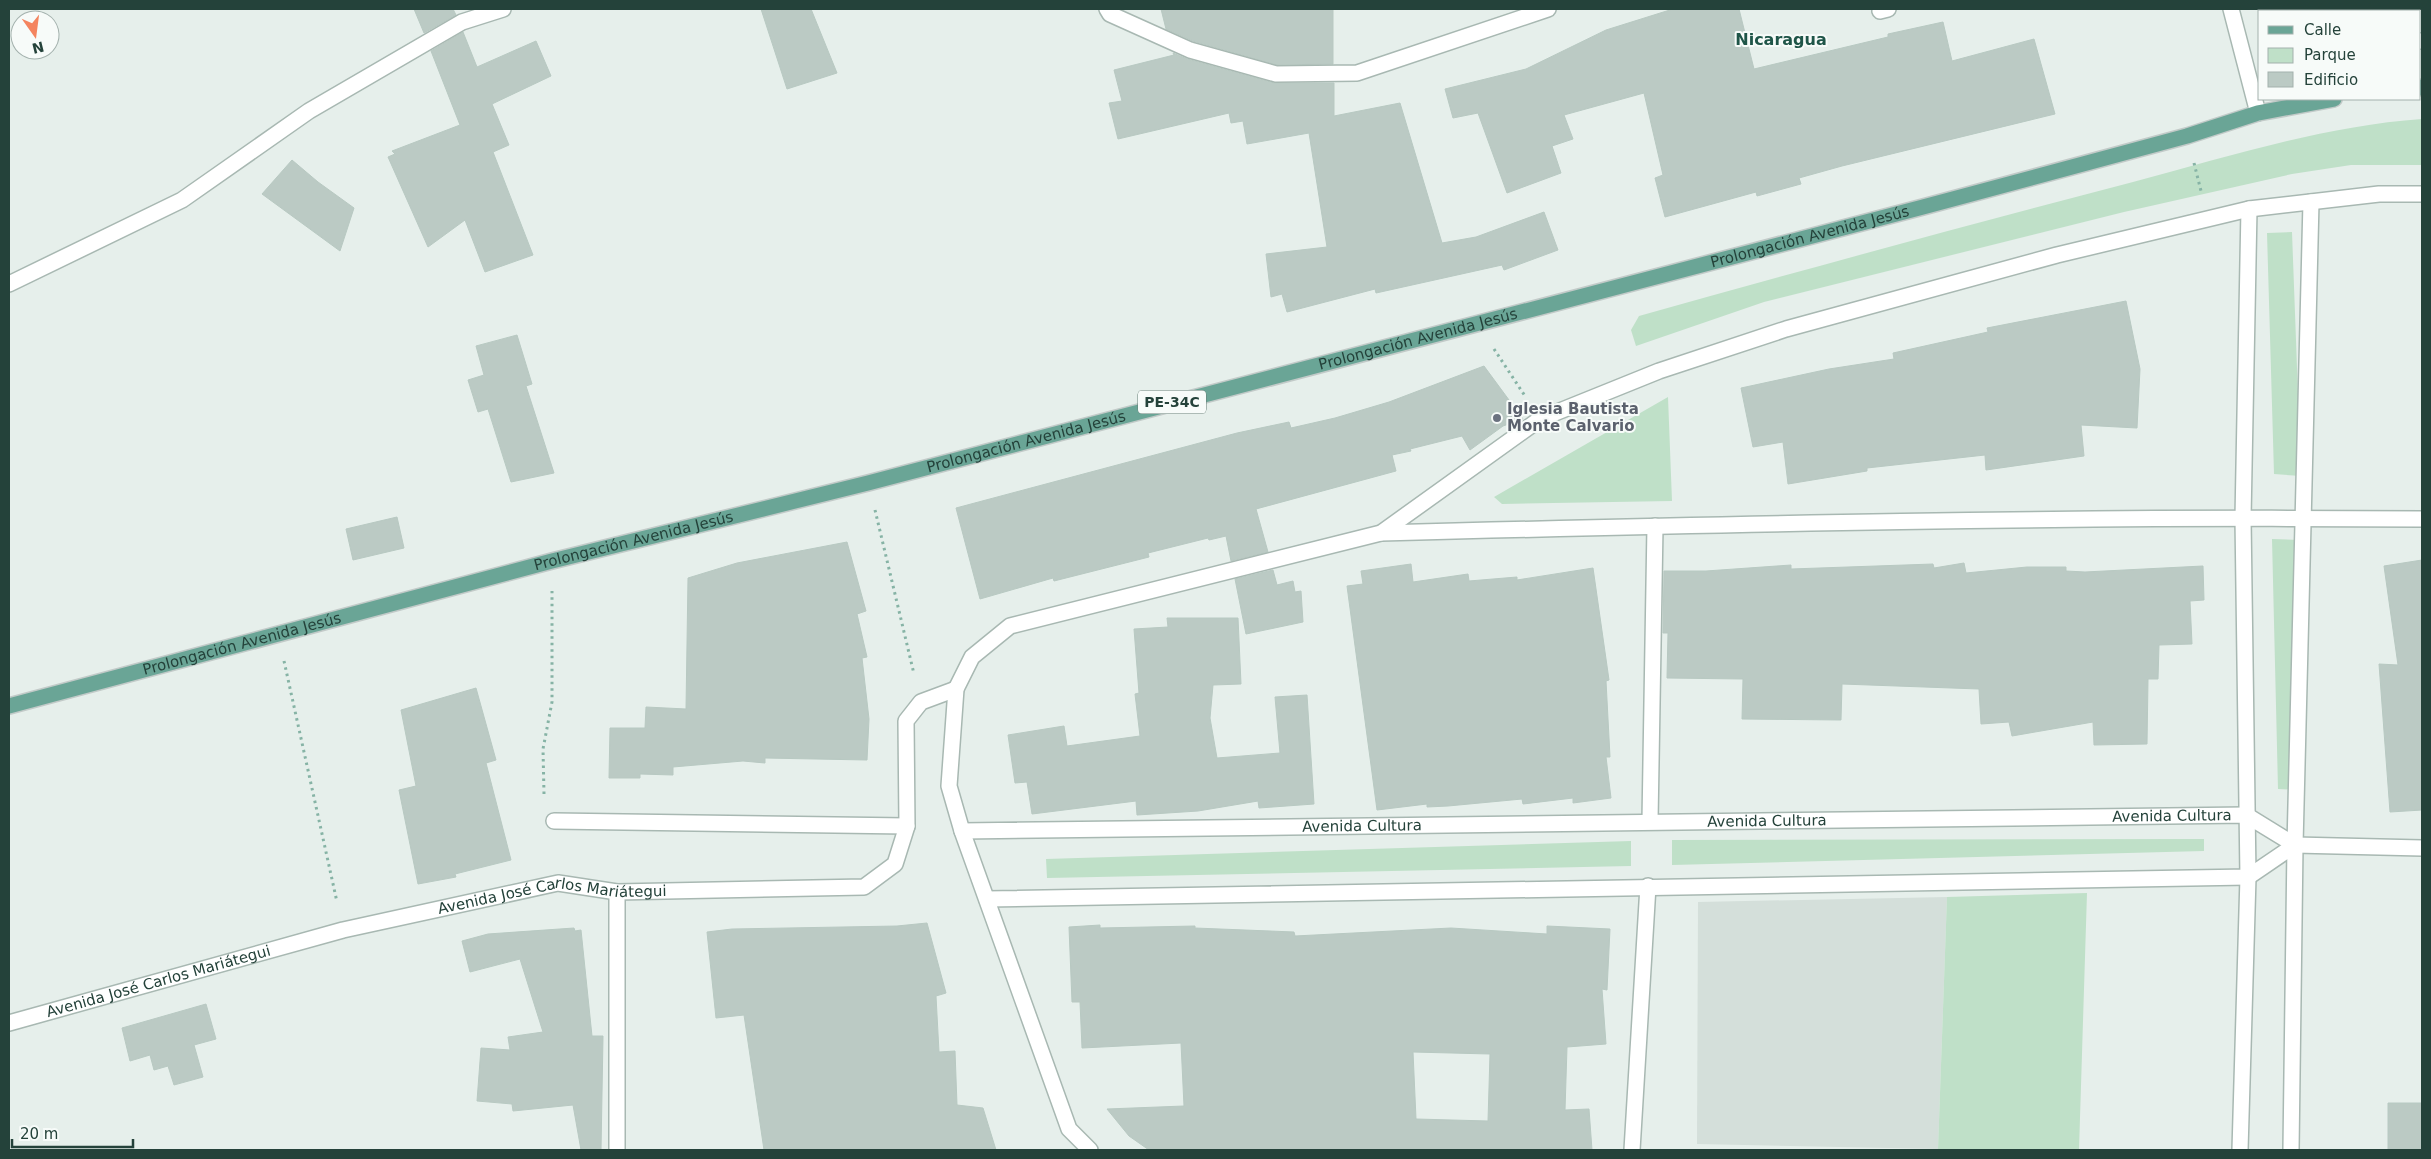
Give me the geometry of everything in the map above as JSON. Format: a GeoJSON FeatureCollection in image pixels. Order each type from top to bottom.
{"type":"FeatureCollection","features":[{"type":"Feature","properties":{"kind":"main road","name":"Prolongación Avenida Jesús"},"geometry":{"type":"LineString","coordinates":[[9,706],[552,561],[868,483],[2187,136],[2258,113],[2316,100]]}},
{"type":"Feature","properties":{"kind":"street"},"geometry":{"type":"LineString","coordinates":[[9,284],[182,200],[309,111],[462,22],[503,9]]}},
{"type":"Feature","properties":{"kind":"street"},"geometry":{"type":"LineString","coordinates":[[1107,9],[1110,14],[1190,50],[1276,74],[1357,73],[1548,9]]}},
{"type":"Feature","properties":{"kind":"street"},"geometry":{"type":"LineString","coordinates":[[2231,9],[2258,113]]}},
{"type":"Feature","properties":{"kind":"street"},"geometry":{"type":"LineString","coordinates":[[1381,533],[1540,419],[1658,371],[1786,329],[2057,255],[2249,209],[2379,194],[2422,194]]}},
{"type":"Feature","properties":{"kind":"street"},"geometry":{"type":"LineString","coordinates":[[2291,1150],[2295,845],[2311,202]]}},
{"type":"Feature","properties":{"kind":"street"},"geometry":{"type":"LineString","coordinates":[[2240,1150],[2248,877],[2242,518],[2249,209]]}},
{"type":"Feature","properties":{"kind":"street"},"geometry":{"type":"LineString","coordinates":[[1090,1150],[1069,1128],[962,831],[949,786],[956,689],[972,656],[1010,626],[1381,533],[1655,526],[2242,518],[2422,518]]}},
{"type":"Feature","properties":{"kind":"street"},"geometry":{"type":"LineString","coordinates":[[1650,821],[1655,526]]}},
{"type":"Feature","properties":{"kind":"street"},"geometry":{"type":"LineString","coordinates":[[921,702],[956,689]]}},
{"type":"Feature","properties":{"kind":"street","name":"Avenida José Carlos Mariátegui"},"geometry":{"type":"LineString","coordinates":[[9,1023],[343,930],[558,883],[617,892],[864,888],[896,864],[907,826],[906,721],[921,702]]}},
{"type":"Feature","properties":{"kind":"street","name":"Avenida Cultura"},"geometry":{"type":"LineString","coordinates":[[962,831],[2246,815],[2295,845]]}},
{"type":"Feature","properties":{"kind":"street"},"geometry":{"type":"LineString","coordinates":[[554,821],[907,826]]}},
{"type":"Feature","properties":{"kind":"street"},"geometry":{"type":"LineString","coordinates":[[987,899],[2248,877],[2295,845],[2422,848]]}},
{"type":"Feature","properties":{"kind":"street"},"geometry":{"type":"LineString","coordinates":[[1632,1150],[1648,886]]}},
{"type":"Feature","properties":{"kind":"street"},"geometry":{"type":"LineString","coordinates":[[617,892],[617,1150]]}},
{"type":"Feature","properties":{"kind":"path"},"geometry":{"type":"LineString","coordinates":[[2187,136],[2208,220]]}},
{"type":"Feature","properties":{"kind":"path"},"geometry":{"type":"LineString","coordinates":[[1476,322],[1540,419]]}},
{"type":"Feature","properties":{"kind":"path"},"geometry":{"type":"LineString","coordinates":[[868,483],[921,702]]}},
{"type":"Feature","properties":{"kind":"path"},"geometry":{"type":"LineString","coordinates":[[552,561],[552,702],[543,749],[544,805],[554,821]]}},
{"type":"Feature","properties":{"kind":"path"},"geometry":{"type":"LineString","coordinates":[[277,634],[343,930]]}},
{"type":"Feature","properties":{"kind":"shaded area"},"geometry":{"type":"Polygon","coordinates":[[[1947,897],[1938,1149],[1697,1144],[1698,902],[1947,897]]]}},
{"type":"Feature","properties":{"kind":"green space"},"geometry":{"type":"Polygon","coordinates":[[[2422,119],[2422,165],[2351,165],[2292,174],[2124,212],[1764,302],[1636,346],[1631,330],[1639,316],[2240,153],[2348,128],[2422,119]]]}},
{"type":"Feature","properties":{"kind":"green space"},"geometry":{"type":"Polygon","coordinates":[[[2292,232],[2301,476],[2274,474],[2267,233],[2292,232]]]}},
{"type":"Feature","properties":{"kind":"green space"},"geometry":{"type":"Polygon","coordinates":[[[1668,397],[1672,501],[1502,504],[1494,497],[1668,397]]]}},
{"type":"Feature","properties":{"kind":"green space"},"geometry":{"type":"Polygon","coordinates":[[[2272,539],[2300,540],[2302,790],[2278,789],[2272,539]]]}},
{"type":"Feature","properties":{"kind":"green space"},"geometry":{"type":"Polygon","coordinates":[[[2204,839],[2204,851],[1672,865],[1672,840],[2204,839]]]}},
{"type":"Feature","properties":{"kind":"green space"},"geometry":{"type":"Polygon","coordinates":[[[1631,841],[1631,866],[1047,878],[1046,859],[1631,841]]]}},
{"type":"Feature","properties":{"kind":"green space"},"geometry":{"type":"Polygon","coordinates":[[[2087,893],[2079,1150],[1938,1149],[1947,897],[2087,893]]]}},
{"type":"Feature","properties":{"kind":"building"},"geometry":{"type":"Polygon","coordinates":[[[414,9],[453,9],[456,15],[424,33],[414,9]]]}},
{"type":"Feature","properties":{"kind":"building"},"geometry":{"type":"Polygon","coordinates":[[[761,9],[811,9],[837,73],[787,89],[761,9]]]}},
{"type":"Feature","properties":{"kind":"building"},"geometry":{"type":"Polygon","coordinates":[[[1161,9],[1333,9],[1333,64],[1277,65],[1193,41],[1166,29],[1161,9]]]}},
{"type":"Feature","properties":{"kind":"building"},"geometry":{"type":"Polygon","coordinates":[[[1673,9],[1739,9],[1754,69],[1888,37],[1888,34],[1943,22],[1952,61],[2034,39],[2055,114],[1842,166],[1799,178],[1801,184],[1757,196],[1756,192],[1665,217],[1655,178],[1663,175],[1644,93],[1564,115],[1573,139],[1552,146],[1561,173],[1507,193],[1478,113],[1453,118],[1445,89],[1526,69],[1606,30],[1673,9]]]}},
{"type":"Feature","properties":{"kind":"building"},"geometry":{"type":"Polygon","coordinates":[[[463,32],[477,67],[536,41],[551,76],[492,104],[509,145],[493,152],[533,255],[485,272],[465,220],[428,247],[388,157],[395,154],[392,151],[460,125],[431,51],[463,32]]]}},
{"type":"Feature","properties":{"kind":"building"},"geometry":{"type":"Polygon","coordinates":[[[1173,53],[1187,59],[1274,83],[1334,83],[1334,116],[1400,103],[1442,243],[1476,237],[1544,212],[1558,250],[1504,270],[1502,265],[1376,293],[1375,289],[1287,312],[1282,294],[1271,297],[1266,254],[1327,247],[1309,133],[1247,144],[1243,121],[1231,123],[1229,113],[1118,139],[1109,103],[1122,101],[1114,70],[1174,55],[1173,53]]]}},
{"type":"Feature","properties":{"kind":"building"},"geometry":{"type":"Polygon","coordinates":[[[292,160],[354,208],[340,251],[262,194],[292,160]]]}},
{"type":"Feature","properties":{"kind":"building"},"geometry":{"type":"Polygon","coordinates":[[[2126,301],[2140,369],[2137,428],[2081,425],[2084,456],[1986,470],[1985,455],[1867,468],[1867,471],[1788,484],[1783,442],[1753,447],[1741,388],[1829,369],[1894,359],[1893,353],[1988,332],[1987,328],[2126,301]]]}},
{"type":"Feature","properties":{"kind":"building"},"geometry":{"type":"Polygon","coordinates":[[[517,335],[532,384],[526,386],[554,473],[511,482],[488,409],[478,412],[468,380],[484,375],[476,346],[517,335]]]}},
{"type":"Feature","properties":{"kind":"building"},"geometry":{"type":"Polygon","coordinates":[[[1484,366],[1523,419],[1503,426],[1470,450],[1462,436],[1410,449],[1411,451],[1392,455],[1396,471],[1256,509],[1268,552],[1231,561],[1226,536],[1209,540],[1208,538],[1148,553],[1149,557],[1054,581],[1053,578],[980,599],[956,508],[1237,433],[1289,422],[1291,428],[1335,418],[1389,402],[1484,366]]]}},
{"type":"Feature","properties":{"kind":"building"},"geometry":{"type":"Polygon","coordinates":[[[397,517],[404,548],[353,560],[346,529],[397,517]]]}},
{"type":"Feature","properties":{"kind":"building"},"geometry":{"type":"Polygon","coordinates":[[[847,542],[866,611],[857,614],[867,657],[862,658],[869,719],[867,760],[765,758],[765,763],[743,761],[673,767],[673,775],[640,774],[640,778],[609,778],[610,728],[645,728],[646,707],[686,709],[688,578],[737,563],[847,542]]]}},
{"type":"Feature","properties":{"kind":"building"},"geometry":{"type":"Polygon","coordinates":[[[2422,560],[2422,810],[2390,812],[2379,664],[2398,665],[2384,566],[2422,560]]]}},
{"type":"Feature","properties":{"kind":"building"},"geometry":{"type":"Polygon","coordinates":[[[1964,563],[1966,573],[2027,567],[2066,567],[2066,571],[2085,572],[2203,566],[2204,600],[2190,601],[2192,644],[2159,645],[2158,679],[2148,679],[2147,744],[2094,745],[2093,722],[2012,736],[2009,722],[1981,724],[1979,689],[1842,684],[1841,720],[1742,719],[1743,679],[1667,678],[1668,633],[1663,633],[1664,571],[1706,571],[1791,565],[1791,569],[1933,564],[1934,568],[1964,563]]]}},
{"type":"Feature","properties":{"kind":"building"},"geometry":{"type":"Polygon","coordinates":[[[1411,564],[1413,582],[1468,574],[1469,581],[1517,577],[1517,580],[1593,568],[1609,680],[1606,681],[1610,757],[1606,757],[1611,798],[1573,803],[1573,798],[1523,804],[1522,799],[1448,806],[1427,807],[1427,804],[1377,810],[1347,586],[1363,584],[1361,571],[1411,564]]]}},
{"type":"Feature","properties":{"kind":"building"},"geometry":{"type":"Polygon","coordinates":[[[1273,570],[1277,585],[1293,581],[1295,592],[1301,591],[1303,622],[1246,634],[1235,579],[1273,570]]]}},
{"type":"Feature","properties":{"kind":"building"},"geometry":{"type":"Polygon","coordinates":[[[1167,618],[1238,618],[1241,684],[1213,685],[1210,718],[1217,758],[1280,753],[1275,697],[1307,695],[1314,804],[1259,808],[1258,801],[1198,811],[1137,815],[1136,801],[1032,814],[1027,782],[1015,783],[1008,735],[1064,726],[1067,746],[1140,736],[1135,694],[1139,693],[1134,629],[1168,627],[1167,618]]]}},
{"type":"Feature","properties":{"kind":"building"},"geometry":{"type":"Polygon","coordinates":[[[476,688],[496,760],[486,763],[511,860],[455,874],[456,877],[418,884],[399,790],[416,786],[401,710],[476,688]]]}},
{"type":"Feature","properties":{"kind":"building"},"geometry":{"type":"Polygon","coordinates":[[[927,923],[946,993],[936,996],[939,1052],[955,1051],[957,1105],[983,1108],[996,1150],[764,1150],[744,1015],[716,1018],[707,932],[732,929],[897,926],[927,923]]]}},
{"type":"Feature","properties":{"kind":"building"},"geometry":{"type":"Polygon","coordinates":[[[1100,925],[1100,928],[1195,926],[1195,928],[1294,932],[1295,936],[1451,928],[1547,934],[1547,926],[1610,929],[1607,990],[1602,989],[1606,1044],[1567,1047],[1565,1110],[1589,1109],[1592,1150],[1149,1150],[1129,1136],[1107,1109],[1184,1106],[1181,1043],[1082,1048],[1080,1002],[1072,1002],[1069,927],[1100,925]],[[1413,1052],[1416,1119],[1488,1121],[1490,1054],[1413,1052]]]}},
{"type":"Feature","properties":{"kind":"building"},"geometry":{"type":"Polygon","coordinates":[[[574,928],[575,931],[581,930],[592,1036],[603,1036],[601,1150],[581,1150],[573,1105],[513,1111],[512,1104],[477,1101],[481,1048],[510,1050],[508,1037],[543,1032],[520,959],[470,972],[462,941],[488,934],[574,928]]]}},
{"type":"Feature","properties":{"kind":"building"},"geometry":{"type":"Polygon","coordinates":[[[206,1004],[216,1039],[194,1045],[203,1077],[174,1085],[168,1066],[154,1070],[150,1055],[130,1061],[122,1028],[206,1004]]]}},
{"type":"Feature","properties":{"kind":"building"},"geometry":{"type":"Polygon","coordinates":[[[2388,1103],[2422,1103],[2422,1150],[2388,1150],[2388,1103]]]}},
{"type":"Feature","properties":{"kind":"place","name":"Iglesia Bautista Monte Calvario"},"geometry":{"type":"Point","coordinates":[1497,418]}},
{"type":"Feature","properties":{"kind":"district","name":"Nicaragua"},"geometry":{"type":"Point","coordinates":[1781,39]}}]}
